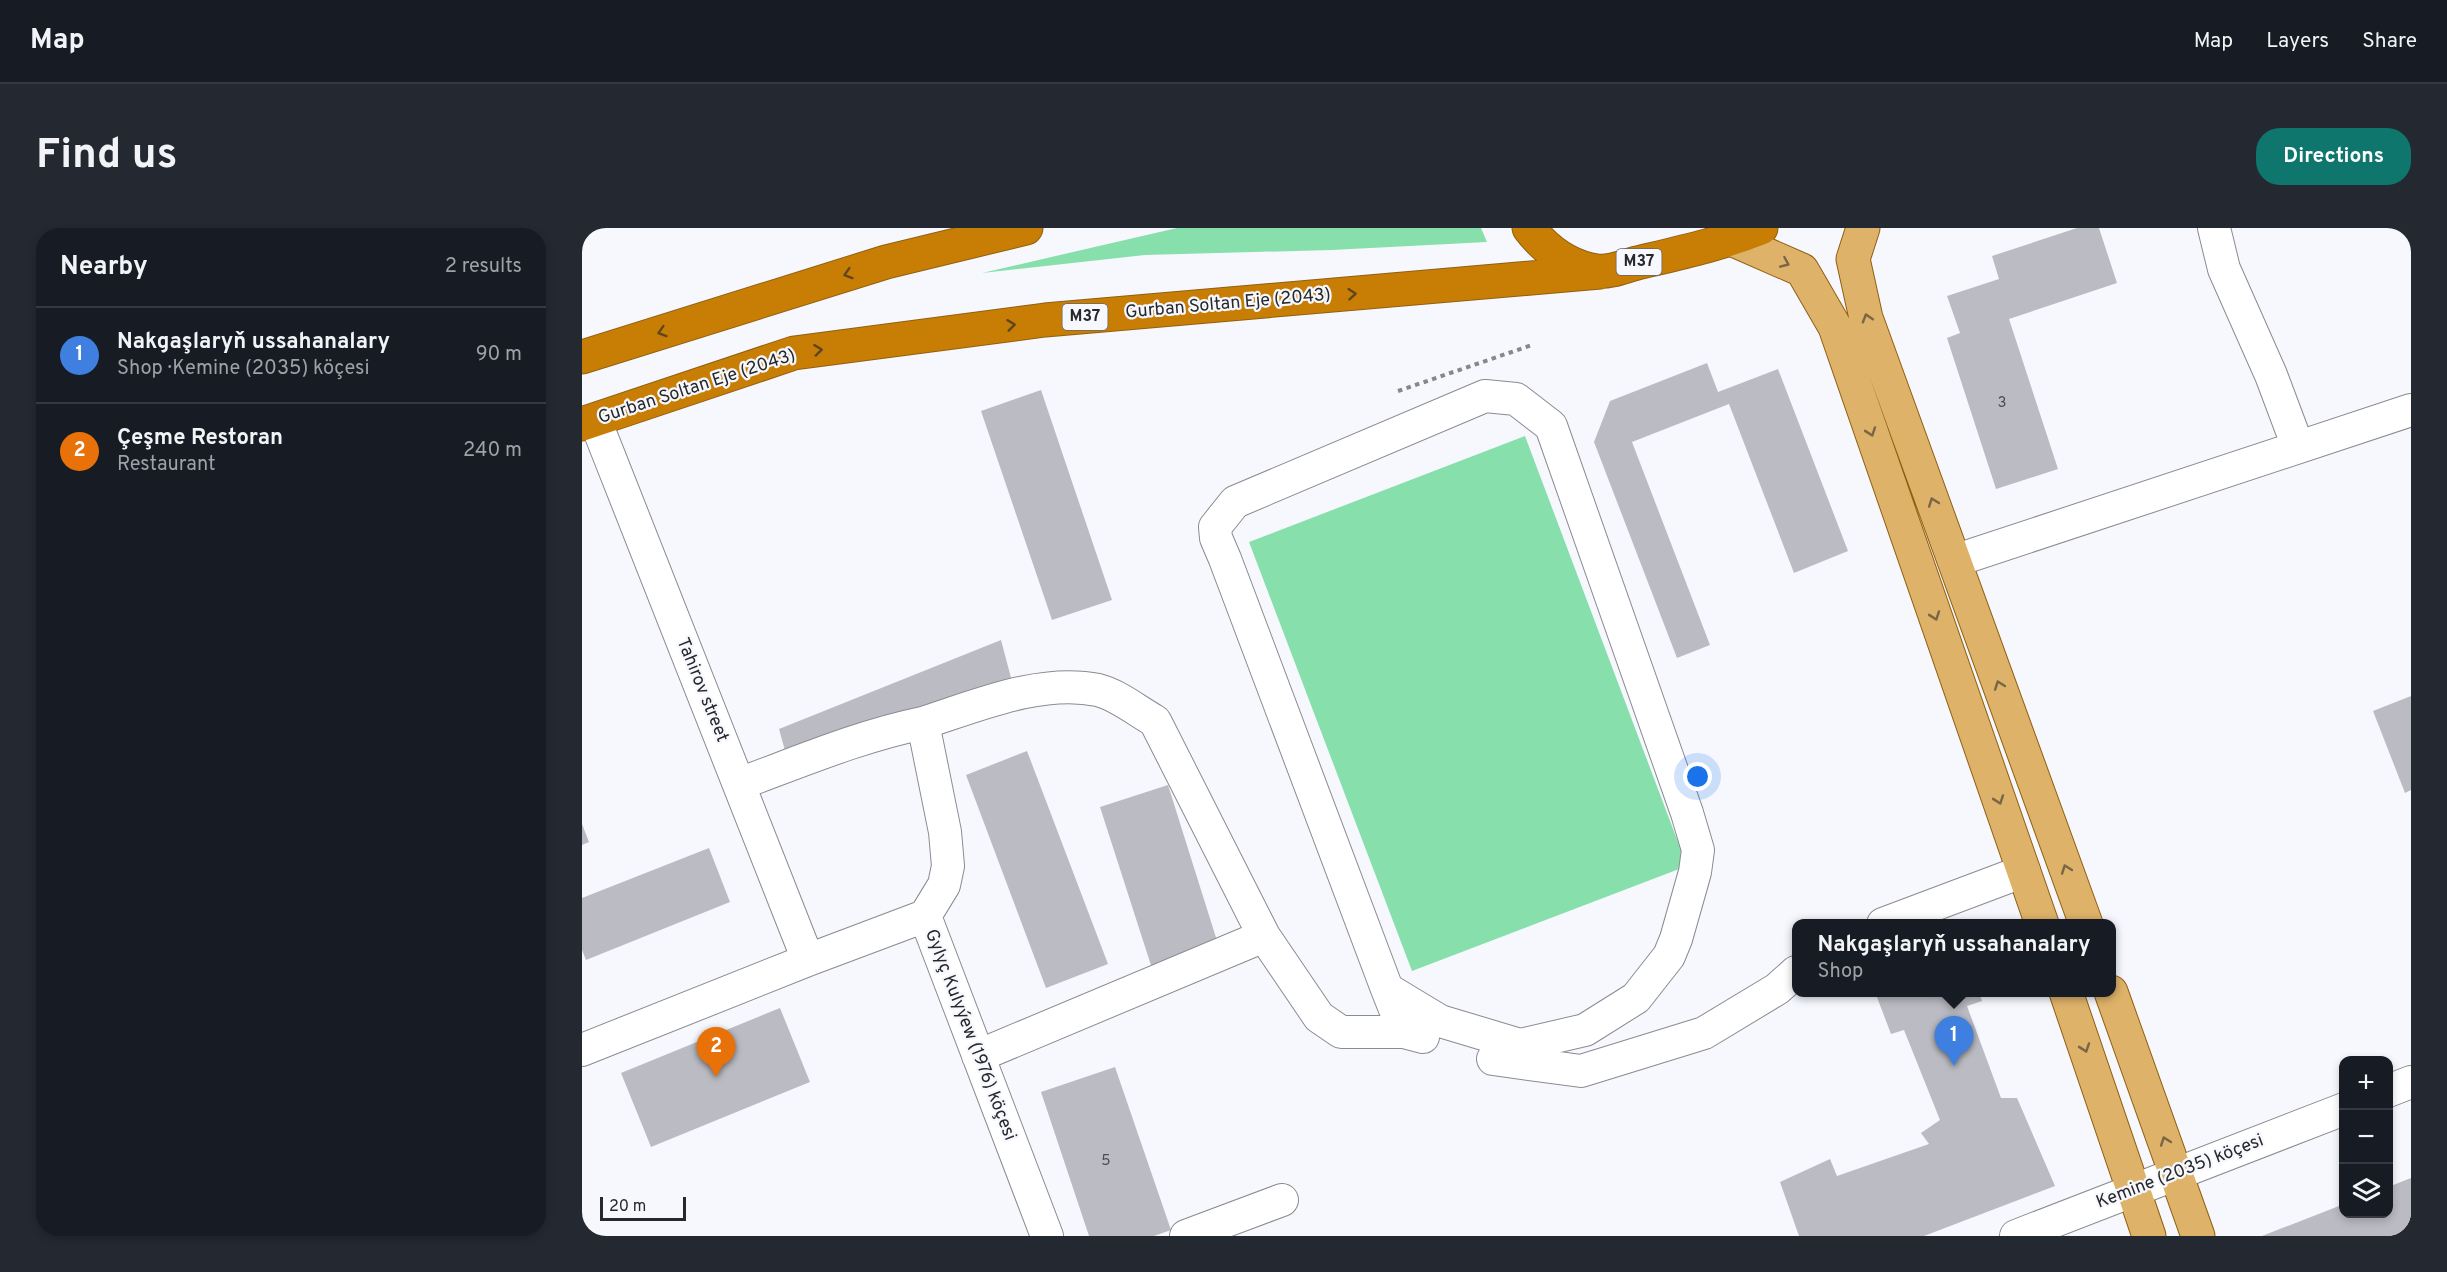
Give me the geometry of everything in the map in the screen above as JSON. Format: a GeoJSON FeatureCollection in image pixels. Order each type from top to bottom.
{"type":"FeatureCollection","features":[{"type":"Feature","properties":{"kind":"highway"},"geometry":{"type":"LineString","coordinates":[[582,357],[886,262],[1026,228]]}},
{"type":"Feature","properties":{"kind":"highway","name":"Gurban Soltan Eje (2043)"},"geometry":{"type":"LineString","coordinates":[[1529,228],[1562,259],[1575,266],[1600,272]]}},
{"type":"Feature","properties":{"kind":"highway","name":"Gurban Soltan Eje (2043)"},"geometry":{"type":"LineString","coordinates":[[588,422],[794,353],[1045,320],[1600,272],[1746,234]]}},
{"type":"Feature","properties":{"kind":"main road"},"geometry":{"type":"LineString","coordinates":[[1863,228],[1853,259],[1866,318],[2084,919]]}},
{"type":"Feature","properties":{"kind":"main road"},"geometry":{"type":"LineString","coordinates":[[1746,234],[1802,270],[1834,327],[2040,919]]}},
{"type":"Feature","properties":{"kind":"main road"},"geometry":{"type":"LineString","coordinates":[[2067,997],[2150,1236]]}},
{"type":"Feature","properties":{"kind":"main road"},"geometry":{"type":"LineString","coordinates":[[2112,997],[2198,1236]]}},
{"type":"Feature","properties":{"kind":"street"},"geometry":{"type":"LineString","coordinates":[[886,262],[974,228]]}},
{"type":"Feature","properties":{"kind":"street"},"geometry":{"type":"LineString","coordinates":[[2214,228],[2224,269],[2271,375],[2298,447]]}},
{"type":"Feature","properties":{"kind":"street"},"geometry":{"type":"LineString","coordinates":[[1387,989],[1440,1021],[1520,1046],[1585,1030],[1636,998],[1669,956],[1695,872],[1698,850],[1687,813],[1551,426],[1516,399],[1485,396],[1246,497],[1235,502],[1215,527],[1216,538],[1387,989],[1404,1032]]}},
{"type":"Feature","properties":{"kind":"street"},"geometry":{"type":"LineString","coordinates":[[1954,561],[2411,410]]}},
{"type":"Feature","properties":{"kind":"street","name":"Tahirov street"},"geometry":{"type":"LineString","coordinates":[[588,422],[739,784],[808,960]]}},
{"type":"Feature","properties":{"kind":"street"},"geometry":{"type":"LineString","coordinates":[[739,784],[822,753],[1020,692],[1061,688],[1098,690],[1121,700],[1155,721],[1264,936],[1319,1017],[1332,1027],[1347,1032],[1404,1032],[1447,1042],[1479,1056],[1581,1071],[1704,1033],[1777,989],[1792,976]]}},
{"type":"Feature","properties":{"kind":"street"},"geometry":{"type":"LineString","coordinates":[[923,723],[945,832],[948,866],[944,885],[925,916]]}},
{"type":"Feature","properties":{"kind":"street"},"geometry":{"type":"LineString","coordinates":[[1897,919],[2024,872]]}},
{"type":"Feature","properties":{"kind":"street","name":"Gylyç Kulyýew (1976) köçesi"},"geometry":{"type":"LineString","coordinates":[[582,1050],[925,916],[1047,1236]]}},
{"type":"Feature","properties":{"kind":"street"},"geometry":{"type":"LineString","coordinates":[[978,1056],[1264,936]]}},
{"type":"Feature","properties":{"kind":"street"},"geometry":{"type":"LineString","coordinates":[[2393,1089],[2411,1083]]}},
{"type":"Feature","properties":{"kind":"street","name":"Kemine (2035) köçesi"},"geometry":{"type":"LineString","coordinates":[[2016,1236],[2340,1110]]}},
{"type":"Feature","properties":{"kind":"street"},"geometry":{"type":"LineString","coordinates":[[1186,1236],[1282,1200]]}},
{"type":"Feature","properties":{"kind":"path"},"geometry":{"type":"LineString","coordinates":[[1398,391],[1532,345]]}},
{"type":"Feature","properties":{"kind":"green space"},"geometry":{"type":"Polygon","coordinates":[[[1177,228],[1481,228],[1487,242],[1332,250],[1145,255],[982,273],[1177,228]]]}},
{"type":"Feature","properties":{"kind":"green space"},"geometry":{"type":"Polygon","coordinates":[[[1525,436],[1687,866],[1412,971],[1249,542],[1525,436]]]}},
{"type":"Feature","properties":{"kind":"building"},"geometry":{"type":"Polygon","coordinates":[[[2077,228],[2099,228],[2117,283],[2009,319],[2058,469],[1996,489],[1947,338],[1960,333],[1947,296],[1999,279],[1992,256],[2077,228]]]}},
{"type":"Feature","properties":{"kind":"building"},"geometry":{"type":"Polygon","coordinates":[[[1707,363],[1718,392],[1778,369],[1848,551],[1794,573],[1729,404],[1632,442],[1710,645],[1677,658],[1594,442],[1610,401],[1707,363]]]}},
{"type":"Feature","properties":{"kind":"building"},"geometry":{"type":"Polygon","coordinates":[[[1041,390],[1112,600],[1052,620],[981,411],[1041,390]]]}},
{"type":"Feature","properties":{"kind":"building"},"geometry":{"type":"Polygon","coordinates":[[[1001,640],[1014,689],[792,776],[779,729],[1001,640]]]}},
{"type":"Feature","properties":{"kind":"building"},"geometry":{"type":"Polygon","coordinates":[[[2411,696],[2411,790],[2405,793],[2373,711],[2411,696]]]}},
{"type":"Feature","properties":{"kind":"building"},"geometry":{"type":"Polygon","coordinates":[[[1027,751],[1108,964],[1046,988],[966,775],[1027,751]]]}},
{"type":"Feature","properties":{"kind":"building"},"geometry":{"type":"Polygon","coordinates":[[[1168,785],[1224,963],[1157,984],[1100,807],[1168,785]]]}},
{"type":"Feature","properties":{"kind":"building"},"geometry":{"type":"Polygon","coordinates":[[[582,824],[589,842],[582,845],[582,824]]]}},
{"type":"Feature","properties":{"kind":"building"},"geometry":{"type":"Polygon","coordinates":[[[709,848],[730,902],[586,960],[582,950],[582,898],[709,848]]]}},
{"type":"Feature","properties":{"kind":"building"},"geometry":{"type":"Polygon","coordinates":[[[1877,997],[1981,997],[1982,1001],[1967,1006],[2001,1098],[2017,1098],[2055,1186],[1924,1236],[1799,1236],[1780,1182],[1830,1159],[1837,1176],[1929,1144],[1921,1133],[1940,1120],[1904,1030],[1891,1034],[1877,997]]]}},
{"type":"Feature","properties":{"kind":"building"},"geometry":{"type":"Polygon","coordinates":[[[780,1008],[810,1082],[651,1147],[621,1073],[780,1008]]]}},
{"type":"Feature","properties":{"kind":"building"},"geometry":{"type":"Polygon","coordinates":[[[1115,1067],[1171,1230],[1154,1236],[1089,1236],[1041,1092],[1115,1067]]]}},
{"type":"Feature","properties":{"kind":"building"},"geometry":{"type":"Polygon","coordinates":[[[2411,1178],[2411,1236],[2262,1236],[2339,1206],[2339,1218],[2393,1218],[2393,1185],[2411,1178]]]}},
{"type":"Feature","properties":{"kind":"place","name":"Nakgaşlaryň ussahanalary"},"geometry":{"type":"Point","coordinates":[1954,1066]}},
{"type":"Feature","properties":{"kind":"place","name":"Çeşme Restoran"},"geometry":{"type":"Point","coordinates":[716,1077]}}]}
